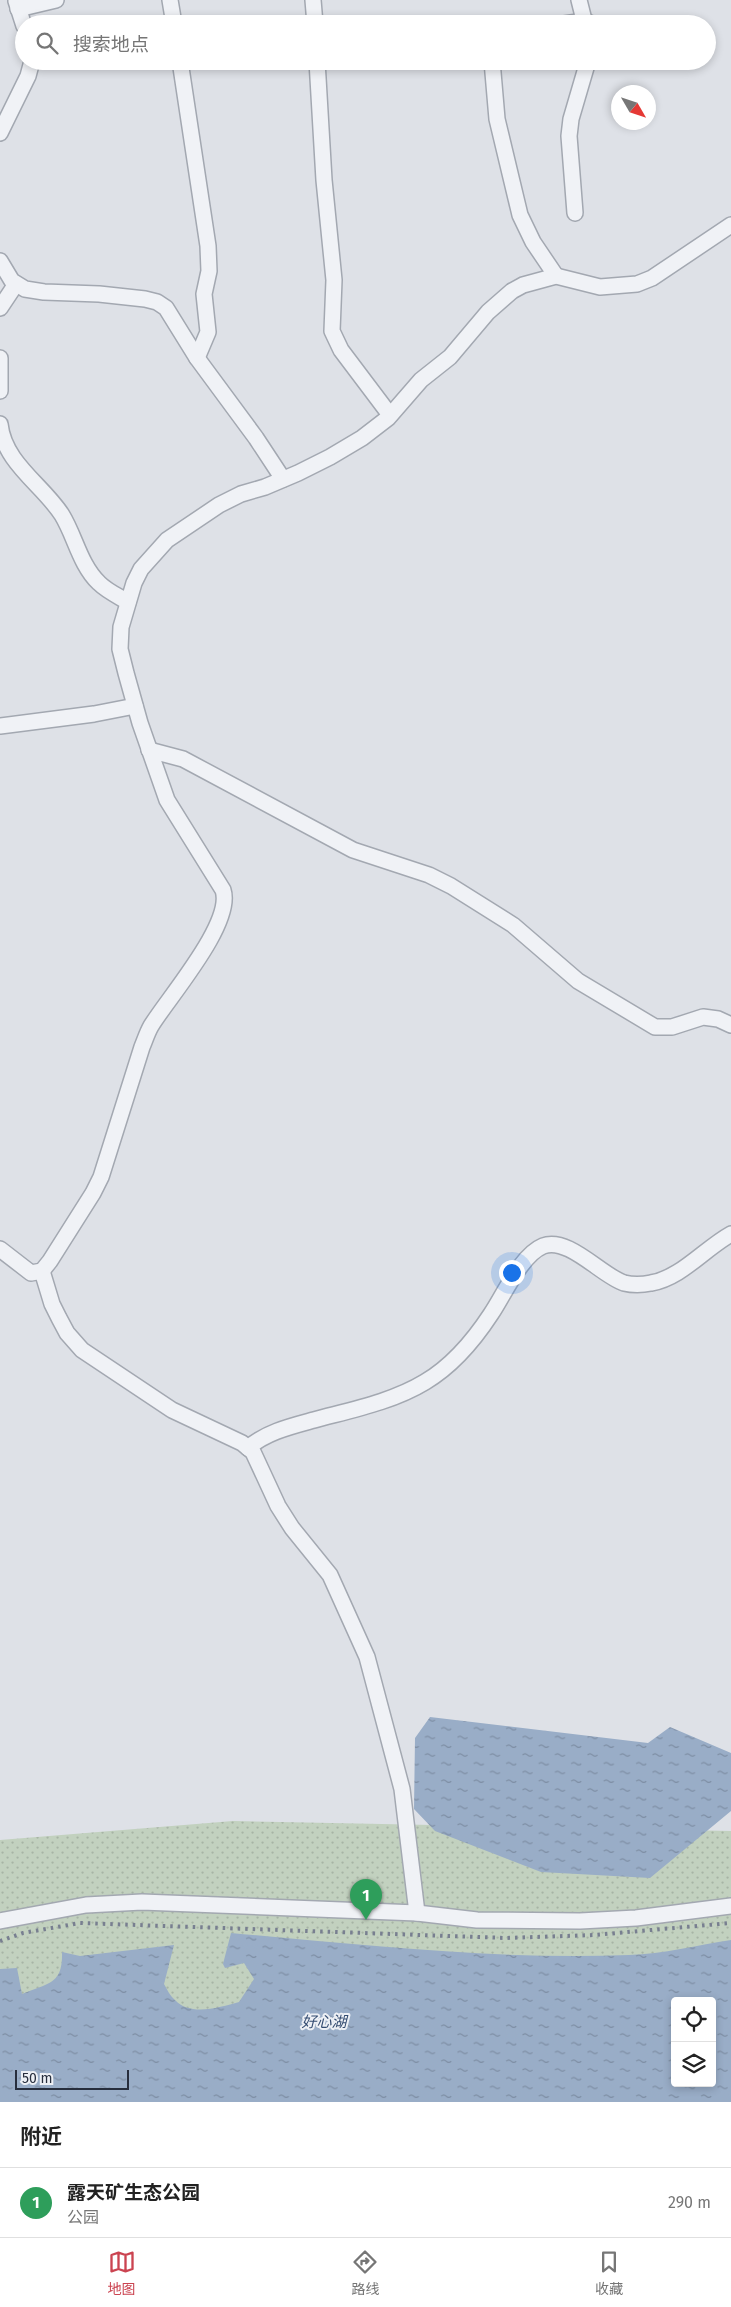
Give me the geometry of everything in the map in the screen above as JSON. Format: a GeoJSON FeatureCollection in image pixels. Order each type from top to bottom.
{"type":"FeatureCollection","features":[{"type":"Feature","properties":{"kind":"street"},"geometry":{"type":"LineString","coordinates":[[17,4],[56,0]]}},
{"type":"Feature","properties":{"kind":"street"},"geometry":{"type":"LineString","coordinates":[[170,0],[172,15]]}},
{"type":"Feature","properties":{"kind":"street"},"geometry":{"type":"LineString","coordinates":[[313,0],[314,15]]}},
{"type":"Feature","properties":{"kind":"street"},"geometry":{"type":"LineString","coordinates":[[579,0],[584,15]]}},
{"type":"Feature","properties":{"kind":"street"},"geometry":{"type":"LineString","coordinates":[[0,133],[30,70]]}},
{"type":"Feature","properties":{"kind":"street"},"geometry":{"type":"LineString","coordinates":[[181,70],[208,246],[208,271],[204,294],[208,332],[197,358]]}},
{"type":"Feature","properties":{"kind":"street"},"geometry":{"type":"LineString","coordinates":[[318,70],[324,180],[334,280],[332,331],[335,341],[341,350],[390,415]]}},
{"type":"Feature","properties":{"kind":"street"},"geometry":{"type":"LineString","coordinates":[[493,70],[497,119],[520,215],[533,242],[556,276]]}},
{"type":"Feature","properties":{"kind":"street"},"geometry":{"type":"LineString","coordinates":[[575,213],[568,136],[585,70]]}},
{"type":"Feature","properties":{"kind":"street"},"geometry":{"type":"LineString","coordinates":[[0,1249],[31,1273],[42,1271],[84,1209],[101,1176],[142,1047],[150,1028],[195,964],[218,923],[226,904],[223,890],[167,800],[135,706],[120,649],[121,627],[134,583],[141,569],[167,540],[195,520],[241,494],[283,479],[330,457],[362,438],[390,415],[421,380],[450,357],[488,312],[523,284],[556,276],[600,287],[619,287],[637,284],[652,278],[731,225]]}},
{"type":"Feature","properties":{"kind":"street"},"geometry":{"type":"LineString","coordinates":[[0,261],[16,284],[33,291],[99,294],[156,302],[171,314],[197,358],[256,438],[283,479]]}},
{"type":"Feature","properties":{"kind":"street"},"geometry":{"type":"LineString","coordinates":[[0,308],[16,284]]}},
{"type":"Feature","properties":{"kind":"street"},"geometry":{"type":"LineString","coordinates":[[0,358],[0,391]]}},
{"type":"Feature","properties":{"kind":"street"},"geometry":{"type":"LineString","coordinates":[[0,424],[8,452],[62,515],[78,549],[98,582],[128,602]]}},
{"type":"Feature","properties":{"kind":"street"},"geometry":{"type":"LineString","coordinates":[[0,726],[94,714],[135,706]]}},
{"type":"Feature","properties":{"kind":"street"},"geometry":{"type":"LineString","coordinates":[[149,750],[183,758],[353,850],[444,882],[513,925],[578,981],[655,1027],[672,1026],[703,1017],[718,1019],[731,1025]]}},
{"type":"Feature","properties":{"kind":"street"},"geometry":{"type":"LineString","coordinates":[[248,1448],[255,1442],[291,1426],[366,1406],[425,1382],[442,1370],[472,1340],[528,1258],[542,1246],[552,1245],[565,1248],[590,1261],[624,1283],[650,1284],[669,1277],[731,1234]]}},
{"type":"Feature","properties":{"kind":"street"},"geometry":{"type":"LineString","coordinates":[[42,1271],[52,1304],[59,1318],[82,1350],[172,1410],[248,1448],[258,1460],[270,1490],[289,1523],[330,1575],[367,1658],[402,1789],[417,1914]]}},
{"type":"Feature","properties":{"kind":"street"},"geometry":{"type":"LineString","coordinates":[[0,1920],[86,1905],[142,1902],[417,1914],[477,1920],[580,1921],[636,1918],[731,1906]]}},
{"type":"Feature","properties":{"kind":"green space"},"geometry":{"type":"Polygon","coordinates":[[[233,1821],[731,1831],[731,2102],[0,2102],[0,1840],[233,1821]]]}},
{"type":"Feature","properties":{"kind":"water"},"geometry":{"type":"Polygon","coordinates":[[[430,1717],[648,1743],[670,1727],[731,1753],[731,1811],[650,1878],[541,1872],[435,1831],[414,1809],[415,1738],[430,1717]]]}},
{"type":"Feature","properties":{"kind":"water","name":"好心湖"},"geometry":{"type":"Polygon","coordinates":[[[231,1933],[430,1950],[579,1956],[642,1954],[731,1940],[731,2102],[0,2102],[0,1969],[17,1968],[22,1994],[46,1985],[57,1977],[62,1963],[62,1952],[80,1956],[174,1945],[164,1984],[172,1997],[182,2005],[189,2008],[206,2009],[239,2002],[254,1979],[244,1963],[225,1968],[223,1964],[231,1933]]]}},
{"type":"Feature","properties":{"kind":"railway"},"geometry":{"type":"LineString","coordinates":[[0,1941],[23,1933],[80,1923],[506,1938],[594,1935],[731,1923]]}},
{"type":"Feature","properties":{"kind":"place","name":"露天矿生态公园"},"geometry":{"type":"Point","coordinates":[366,1920]}}]}
